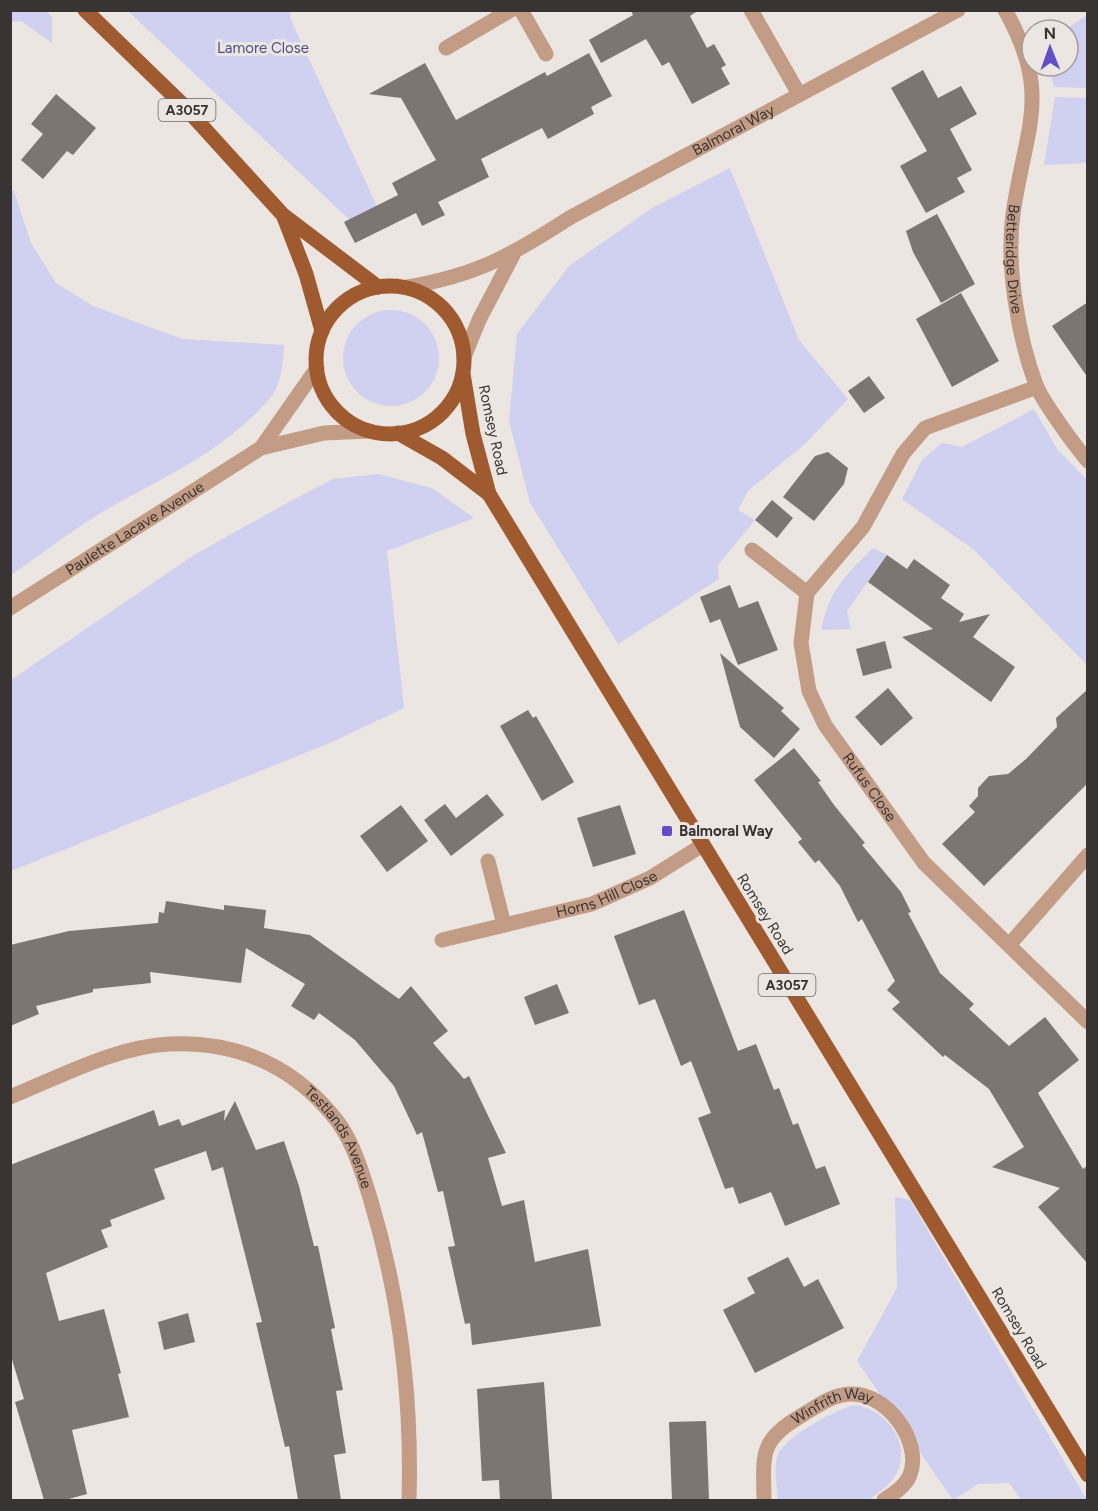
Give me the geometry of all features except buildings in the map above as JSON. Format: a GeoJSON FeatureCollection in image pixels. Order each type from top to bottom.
{"type":"FeatureCollection","features":[{"type":"Feature","properties":{"kind":"main road","name":"A3057"},"geometry":{"type":"LineString","coordinates":[[85,10],[182,104],[283,215],[378,287]]}},
{"type":"Feature","properties":{"kind":"main road","name":"A3057"},"geometry":{"type":"LineString","coordinates":[[283,215],[306,274],[322,331]]}},
{"type":"Feature","properties":{"kind":"main road"},"geometry":{"type":"LineString","coordinates":[[378,287],[407,287],[432,299],[452,318],[460,337],[464,357],[463,374],[455,396],[440,414],[421,427],[398,433],[370,431],[350,422],[334,408],[322,389],[316,368],[317,349],[322,331],[335,310],[360,292],[378,287]]}},
{"type":"Feature","properties":{"kind":"main road","name":"Romsey Road"},"geometry":{"type":"LineString","coordinates":[[463,374],[473,434],[489,494],[702,846],[1088,1474]]}},
{"type":"Feature","properties":{"kind":"main road","name":"Romsey Road"},"geometry":{"type":"LineString","coordinates":[[398,433],[442,458],[489,494]]}},
{"type":"Feature","properties":{"kind":"street"},"geometry":{"type":"LineString","coordinates":[[446,48],[511,10]]}},
{"type":"Feature","properties":{"kind":"street"},"geometry":{"type":"LineString","coordinates":[[521,10],[546,54]]}},
{"type":"Feature","properties":{"kind":"street"},"geometry":{"type":"LineString","coordinates":[[751,10],[798,94]]}},
{"type":"Feature","properties":{"kind":"street","name":"Balmoral Way"},"geometry":{"type":"LineString","coordinates":[[407,287],[450,280],[513,255],[572,217],[958,10]]}},
{"type":"Feature","properties":{"kind":"street","name":"Betteridge Drive"},"geometry":{"type":"LineString","coordinates":[[1005,10],[1027,56],[1034,92],[1030,135],[1013,214],[1011,237],[1017,314],[1037,387],[1088,461]]}},
{"type":"Feature","properties":{"kind":"street","name":"Balmoral Way"},"geometry":{"type":"LineString","coordinates":[[464,357],[478,320],[513,255]]}},
{"type":"Feature","properties":{"kind":"street","name":"Paulette Lacave Avenue"},"geometry":{"type":"LineString","coordinates":[[261,448],[316,368]]}},
{"type":"Feature","properties":{"kind":"street"},"geometry":{"type":"LineString","coordinates":[[752,550],[807,593],[862,527],[903,454],[925,428],[1037,387]]}},
{"type":"Feature","properties":{"kind":"street","name":"Paulette Lacave Avenue"},"geometry":{"type":"LineString","coordinates":[[10,608],[261,448],[324,433],[370,431]]}},
{"type":"Feature","properties":{"kind":"street","name":"Rufus Close"},"geometry":{"type":"LineString","coordinates":[[807,593],[801,643],[809,691],[825,725],[924,863],[1088,1022]]}},
{"type":"Feature","properties":{"kind":"street","name":"Horns Hill Close"},"geometry":{"type":"LineString","coordinates":[[442,940],[592,904],[650,878],[702,846]]}},
{"type":"Feature","properties":{"kind":"street"},"geometry":{"type":"LineString","coordinates":[[1009,945],[1088,855]]}},
{"type":"Feature","properties":{"kind":"street"},"geometry":{"type":"LineString","coordinates":[[488,861],[504,925]]}},
{"type":"Feature","properties":{"kind":"street","name":"Testlands Avenue"},"geometry":{"type":"LineString","coordinates":[[10,1097],[95,1062],[133,1050],[169,1044],[204,1045],[237,1051],[277,1065],[310,1090],[339,1124],[354,1153],[383,1240],[405,1366],[410,1437],[409,1500]]}},
{"type":"Feature","properties":{"kind":"street","name":"Winfrith Way"},"geometry":{"type":"LineString","coordinates":[[764,1500],[763,1466],[767,1443],[780,1428],[831,1398],[852,1394],[877,1401],[896,1417],[907,1435],[912,1460],[909,1476],[899,1490],[884,1500]]}},
{"type":"Feature","properties":{"kind":"green space"},"geometry":{"type":"Polygon","coordinates":[[[11,10],[46,11],[52,17],[52,43],[21,21],[11,22],[11,10]]]}},
{"type":"Feature","properties":{"kind":"green space","name":"Lamore Close"},"geometry":{"type":"Polygon","coordinates":[[[128,11],[291,11],[290,18],[382,217],[355,225],[128,11]]]}},
{"type":"Feature","properties":{"kind":"green space"},"geometry":{"type":"Polygon","coordinates":[[[1087,15],[1087,88],[1054,87],[1052,78],[1080,78],[1080,20],[1087,15]]]}},
{"type":"Feature","properties":{"kind":"green space"},"geometry":{"type":"Polygon","coordinates":[[[1055,97],[1087,98],[1087,163],[1044,165],[1055,97]]]}},
{"type":"Feature","properties":{"kind":"green space"},"geometry":{"type":"Polygon","coordinates":[[[730,168],[799,340],[848,399],[806,443],[748,491],[738,510],[755,520],[718,565],[719,579],[618,644],[530,503],[509,421],[517,334],[569,266],[652,208],[730,168]]]}},
{"type":"Feature","properties":{"kind":"green space"},"geometry":{"type":"Polygon","coordinates":[[[11,190],[14,191],[31,243],[56,283],[93,306],[182,339],[284,345],[281,373],[274,392],[235,432],[174,473],[96,516],[11,575],[11,190]]]}},
{"type":"Feature","properties":{"kind":"green space"},"geometry":{"type":"Polygon","coordinates":[[[391,310],[409,314],[425,324],[435,340],[439,358],[435,376],[425,392],[409,402],[391,406],[373,402],[357,392],[347,376],[343,358],[347,340],[357,324],[373,314],[391,310]]]}},
{"type":"Feature","properties":{"kind":"green space"},"geometry":{"type":"Polygon","coordinates":[[[1034,409],[1057,449],[1087,480],[1087,665],[974,550],[902,499],[922,460],[942,443],[962,447],[1034,409]]]}},
{"type":"Feature","properties":{"kind":"green space"},"geometry":{"type":"Polygon","coordinates":[[[378,474],[432,488],[474,518],[387,551],[404,708],[330,743],[11,871],[11,680],[194,555],[333,479],[378,474]]]}},
{"type":"Feature","properties":{"kind":"green space"},"geometry":{"type":"Polygon","coordinates":[[[873,548],[887,555],[847,611],[851,629],[821,630],[829,604],[840,584],[873,548]]]}},
{"type":"Feature","properties":{"kind":"green space"},"geometry":{"type":"Polygon","coordinates":[[[895,1197],[910,1200],[1087,1500],[1021,1500],[1009,1483],[978,1484],[953,1500],[857,1361],[897,1288],[895,1197]]]}},
{"type":"Feature","properties":{"kind":"green space"},"geometry":{"type":"Polygon","coordinates":[[[855,1405],[882,1417],[892,1428],[901,1453],[900,1466],[893,1479],[875,1496],[864,1501],[778,1500],[776,1465],[778,1454],[783,1447],[813,1424],[855,1405]]]}},
{"type":"Feature","properties":{"kind":"place","name":"Balmoral Way"},"geometry":{"type":"Point","coordinates":[667,831]}}]}
